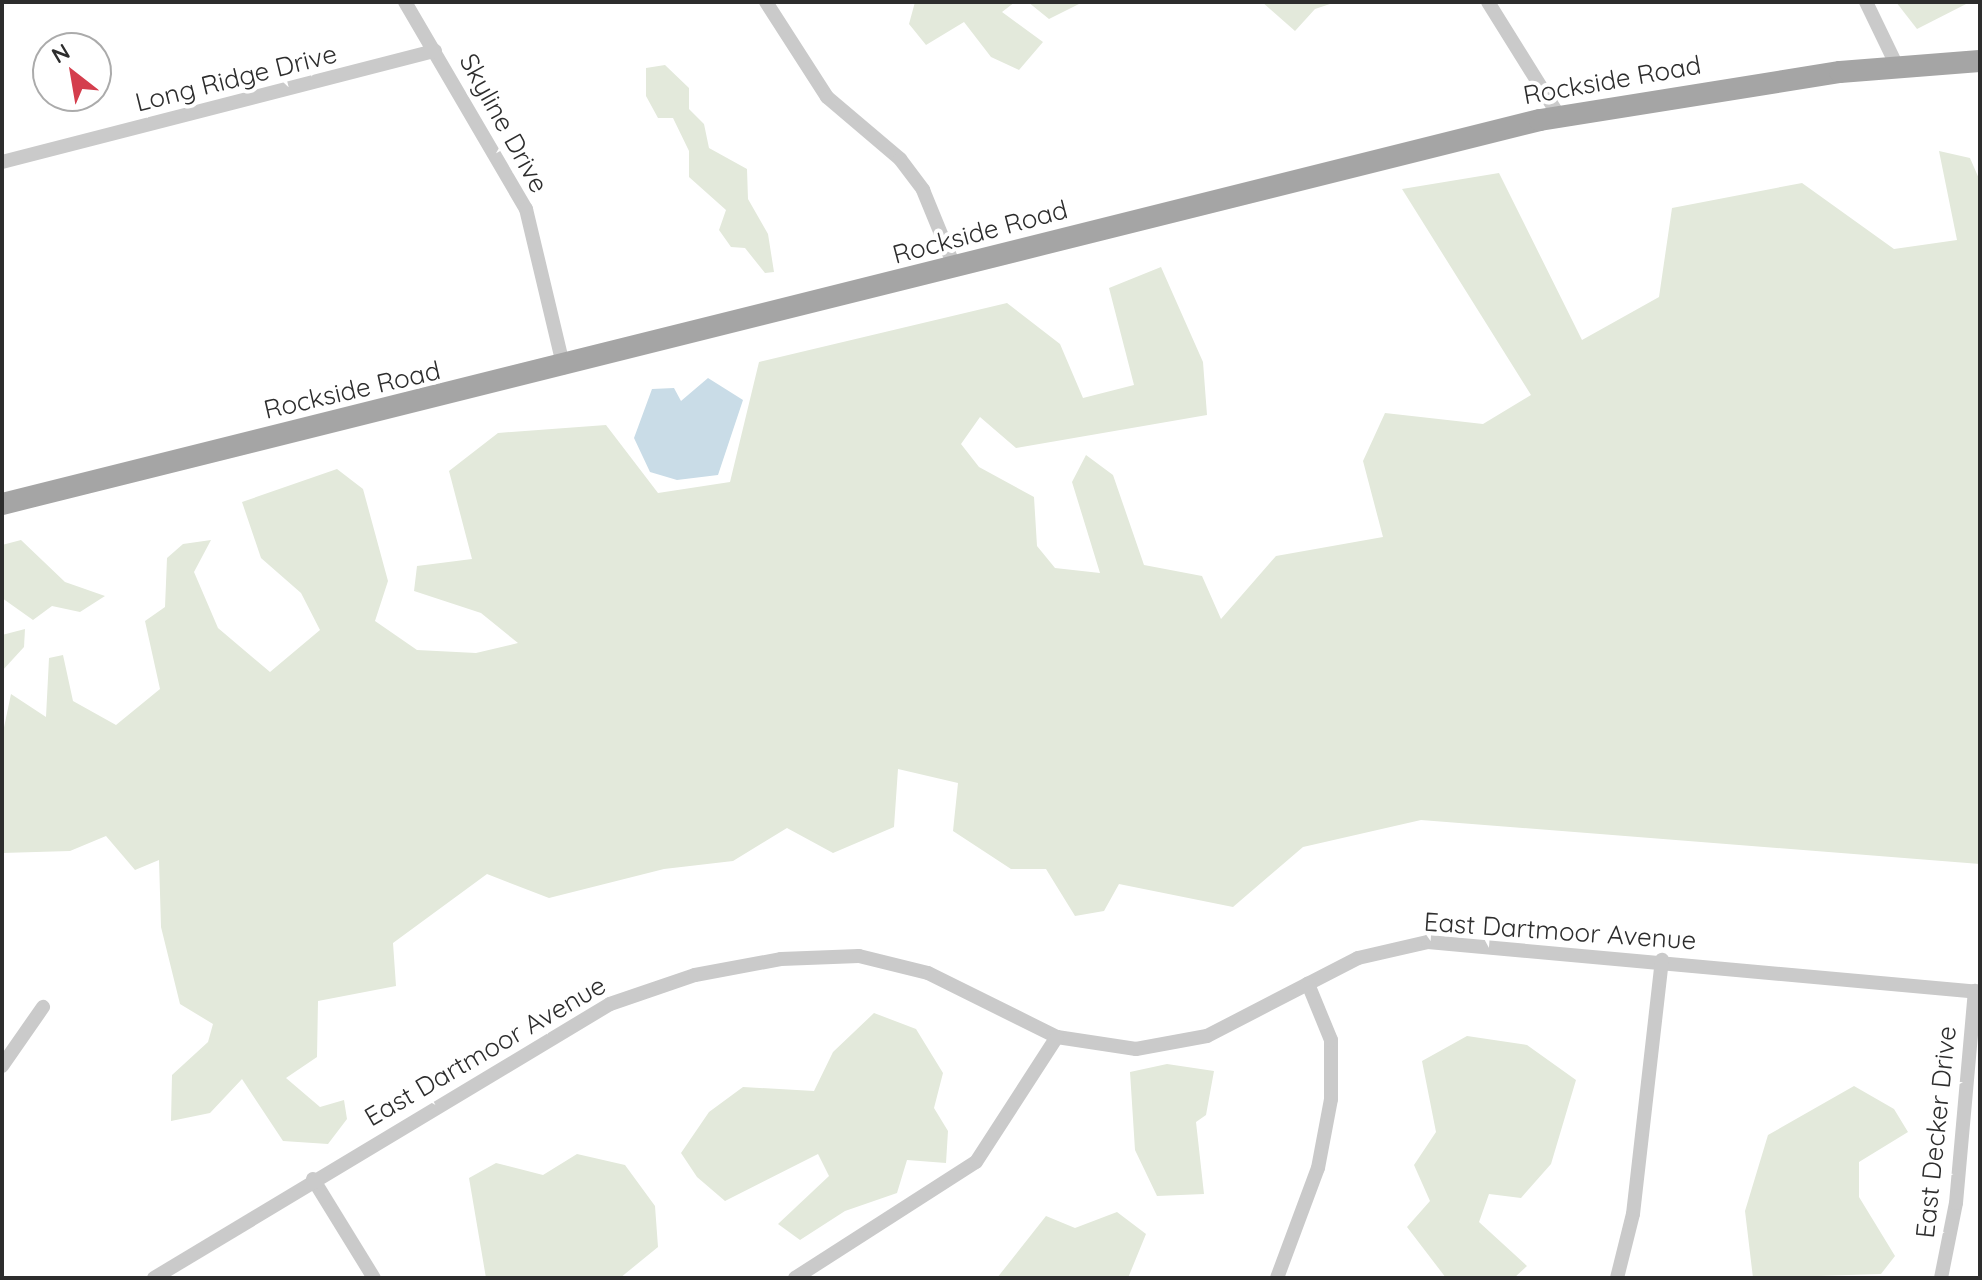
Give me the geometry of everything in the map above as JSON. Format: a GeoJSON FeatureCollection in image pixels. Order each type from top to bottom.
{"type":"FeatureCollection","features":[{"type":"Feature","properties":{"kind":"main road","name":"Rockside Road"},"geometry":{"type":"LineString","coordinates":[[2,504],[564,368],[1559,116],[1897,66],[1980,61]]}},
{"type":"Feature","properties":{"kind":"street","name":"Skyline Drive"},"geometry":{"type":"LineString","coordinates":[[405,2],[526,209],[564,368]]}},
{"type":"Feature","properties":{"kind":"street"},"geometry":{"type":"LineString","coordinates":[[766,2],[827,97],[900,159],[923,190],[955,268]]}},
{"type":"Feature","properties":{"kind":"street"},"geometry":{"type":"LineString","coordinates":[[1488,2],[1559,116]]}},
{"type":"Feature","properties":{"kind":"street"},"geometry":{"type":"LineString","coordinates":[[1866,2],[1897,66]]}},
{"type":"Feature","properties":{"kind":"street","name":"Long Ridge Drive"},"geometry":{"type":"LineString","coordinates":[[2,162],[435,51]]}},
{"type":"Feature","properties":{"kind":"street","name":"East Dartmoor Avenue"},"geometry":{"type":"LineString","coordinates":[[154,1278],[313,1179],[610,1004],[695,975],[859,956],[928,973],[1057,1037],[1136,1049],[1207,1036],[1358,958],[1428,942],[1662,960],[1977,992]]}},
{"type":"Feature","properties":{"kind":"street"},"geometry":{"type":"LineString","coordinates":[[1617,1278],[1633,1214],[1662,960]]}},
{"type":"Feature","properties":{"kind":"street"},"geometry":{"type":"LineString","coordinates":[[1277,1278],[1318,1168],[1331,1099],[1331,1040],[1308,984]]}},
{"type":"Feature","properties":{"kind":"street","name":"East Decker Drive"},"geometry":{"type":"LineString","coordinates":[[1941,1278],[1956,1203],[1977,992]]}},
{"type":"Feature","properties":{"kind":"street"},"geometry":{"type":"LineString","coordinates":[[2,1066],[43,1007]]}},
{"type":"Feature","properties":{"kind":"street"},"geometry":{"type":"LineString","coordinates":[[795,1278],[976,1162],[1057,1037]]}},
{"type":"Feature","properties":{"kind":"street"},"geometry":{"type":"LineString","coordinates":[[313,1179],[374,1278]]}},
{"type":"Feature","properties":{"kind":"shaded area"},"geometry":{"type":"Polygon","coordinates":[[[915,2],[1015,2],[1002,12],[1043,42],[1019,70],[991,57],[964,22],[926,45],[909,24],[915,2]]]}},
{"type":"Feature","properties":{"kind":"shaded area"},"geometry":{"type":"Polygon","coordinates":[[[1028,2],[1083,2],[1049,19],[1028,2]]]}},
{"type":"Feature","properties":{"kind":"shaded area"},"geometry":{"type":"Polygon","coordinates":[[[1262,2],[1336,2],[1315,9],[1295,31],[1262,2]]]}},
{"type":"Feature","properties":{"kind":"shaded area"},"geometry":{"type":"Polygon","coordinates":[[[1896,2],[1970,2],[1917,29],[1896,2]]]}},
{"type":"Feature","properties":{"kind":"shaded area"},"geometry":{"type":"Polygon","coordinates":[[[665,65],[689,88],[689,109],[704,124],[709,148],[747,169],[748,199],[768,234],[774,272],[765,273],[745,248],[731,247],[719,230],[726,210],[689,177],[689,151],[673,118],[658,118],[646,96],[646,68],[665,65]]]}},
{"type":"Feature","properties":{"kind":"shaded area"},"geometry":{"type":"Polygon","coordinates":[[[1939,151],[1970,158],[1980,181],[1980,864],[1421,820],[1303,847],[1233,907],[1119,884],[1104,911],[1075,916],[1046,869],[1011,869],[953,831],[958,783],[898,769],[894,827],[833,853],[787,828],[733,861],[664,869],[549,898],[487,874],[393,943],[396,986],[318,1001],[317,1057],[286,1078],[320,1107],[344,1100],[347,1119],[328,1144],[283,1141],[242,1079],[210,1113],[171,1121],[172,1075],[208,1042],[213,1024],[180,1004],[161,927],[159,860],[135,870],[106,836],[70,851],[2,853],[2,737],[11,694],[46,717],[49,658],[63,655],[73,701],[116,725],[160,689],[145,621],[165,607],[167,558],[183,544],[211,540],[194,572],[218,628],[270,672],[320,630],[301,593],[261,558],[242,502],[337,469],[363,489],[388,581],[375,621],[417,650],[476,653],[518,643],[481,613],[414,591],[417,566],[472,559],[449,471],[498,433],[606,425],[658,493],[730,482],[759,362],[1007,303],[1060,344],[1083,398],[1134,385],[1109,288],[1161,267],[1203,362],[1207,415],[1016,448],[980,417],[961,444],[979,467],[1034,497],[1037,546],[1055,568],[1100,573],[1072,482],[1086,455],[1113,475],[1144,565],[1202,576],[1221,619],[1276,556],[1383,537],[1363,461],[1385,413],[1483,424],[1531,395],[1402,189],[1499,173],[1582,340],[1659,297],[1672,208],[1802,183],[1894,249],[1957,240],[1939,151]]]}},
{"type":"Feature","properties":{"kind":"shaded area"},"geometry":{"type":"Polygon","coordinates":[[[21,540],[65,582],[105,596],[80,612],[52,606],[33,620],[2,598],[2,545],[21,540]]]}},
{"type":"Feature","properties":{"kind":"shaded area"},"geometry":{"type":"Polygon","coordinates":[[[25,629],[24,647],[2,671],[2,635],[25,629]]]}},
{"type":"Feature","properties":{"kind":"shaded area"},"geometry":{"type":"Polygon","coordinates":[[[874,1013],[916,1029],[943,1073],[934,1108],[948,1131],[946,1163],[907,1160],[897,1193],[845,1211],[800,1240],[778,1224],[829,1176],[818,1154],[725,1201],[697,1177],[681,1153],[709,1112],[743,1087],[814,1091],[833,1052],[874,1013]]]}},
{"type":"Feature","properties":{"kind":"shaded area"},"geometry":{"type":"Polygon","coordinates":[[[1467,1036],[1527,1045],[1576,1080],[1551,1164],[1521,1198],[1489,1194],[1479,1222],[1527,1266],[1514,1278],[1446,1278],[1407,1227],[1430,1201],[1414,1165],[1436,1132],[1422,1061],[1467,1036]]]}},
{"type":"Feature","properties":{"kind":"shaded area"},"geometry":{"type":"Polygon","coordinates":[[[1167,1064],[1214,1071],[1206,1115],[1196,1122],[1204,1194],[1157,1196],[1135,1150],[1130,1072],[1167,1064]]]}},
{"type":"Feature","properties":{"kind":"shaded area"},"geometry":{"type":"Polygon","coordinates":[[[1854,1086],[1894,1109],[1908,1132],[1859,1162],[1859,1197],[1895,1256],[1881,1274],[1753,1278],[1745,1211],[1768,1135],[1854,1086]]]}},
{"type":"Feature","properties":{"kind":"shaded area"},"geometry":{"type":"Polygon","coordinates":[[[577,1154],[625,1165],[655,1206],[658,1247],[620,1278],[486,1278],[469,1178],[496,1163],[543,1175],[577,1154]]]}},
{"type":"Feature","properties":{"kind":"shaded area"},"geometry":{"type":"Polygon","coordinates":[[[1117,1212],[1146,1234],[1128,1278],[997,1278],[1046,1216],[1075,1228],[1117,1212]]]}},
{"type":"Feature","properties":{"kind":"water"},"geometry":{"type":"Polygon","coordinates":[[[708,378],[743,400],[718,475],[677,480],[650,472],[634,438],[652,389],[674,388],[681,401],[708,378]]]}}]}
